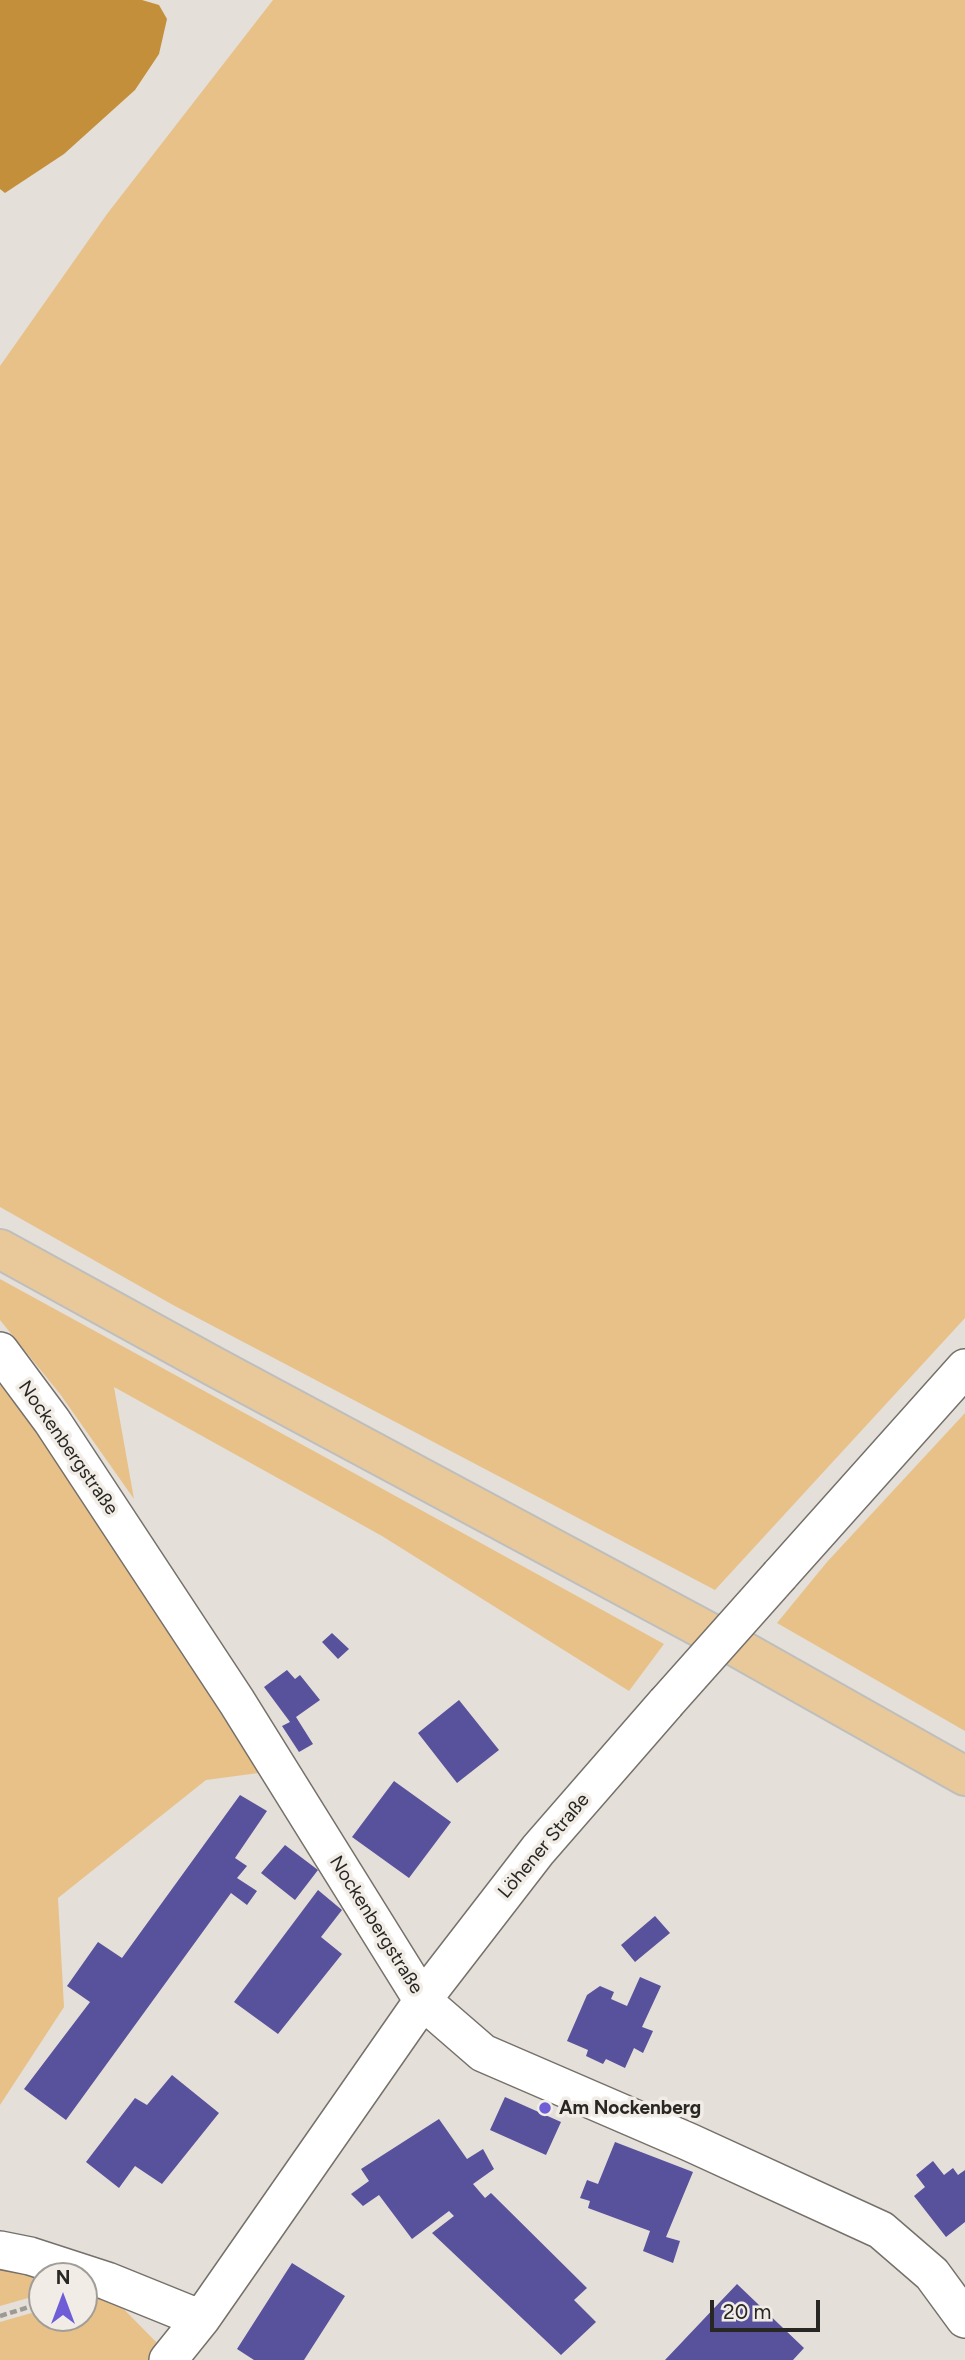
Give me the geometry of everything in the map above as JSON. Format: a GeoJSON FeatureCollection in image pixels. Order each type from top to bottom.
{"type":"FeatureCollection","features":[{"type":"Feature","properties":{"kind":"main road"},"geometry":{"type":"LineString","coordinates":[[0,1249],[212,1366],[731,1644],[965,1776]]}},
{"type":"Feature","properties":{"kind":"street","name":"Nockenbergstraße"},"geometry":{"type":"LineString","coordinates":[[0,1352],[52,1421],[237,1702],[423,2001],[483,2053],[689,2142],[881,2230],[932,2274],[965,2319]]}},
{"type":"Feature","properties":{"kind":"street","name":"Löhener Straße"},"geometry":{"type":"LineString","coordinates":[[168,2360],[201,2319],[423,2001],[538,1850],[965,1368]]}},
{"type":"Feature","properties":{"kind":"street"},"geometry":{"type":"LineString","coordinates":[[0,2250],[30,2256],[107,2281],[201,2319]]}},
{"type":"Feature","properties":{"kind":"path"},"geometry":{"type":"LineString","coordinates":[[0,2316],[28,2307]]}},
{"type":"Feature","properties":{"kind":"shaded area"},"geometry":{"type":"Polygon","coordinates":[[[0,0],[142,0],[159,5],[167,19],[159,54],[135,90],[64,154],[5,193],[0,189],[0,0]]]}},
{"type":"Feature","properties":{"kind":"shaded area"},"geometry":{"type":"Polygon","coordinates":[[[273,0],[965,0],[965,1318],[715,1590],[173,1305],[0,1207],[0,366],[107,214],[273,0]]]}},
{"type":"Feature","properties":{"kind":"shaded area"},"geometry":{"type":"Polygon","coordinates":[[[0,1279],[664,1644],[629,1691],[382,1536],[114,1387],[134,1499],[60,1394],[0,1320],[0,1279]]]}},
{"type":"Feature","properties":{"kind":"shaded area"},"geometry":{"type":"Polygon","coordinates":[[[0,1367],[266,1772],[206,1780],[58,1898],[64,2007],[0,2105],[0,1367]]]}},
{"type":"Feature","properties":{"kind":"shaded area"},"geometry":{"type":"Polygon","coordinates":[[[965,1413],[965,1731],[777,1623],[827,1562],[965,1413]]]}},
{"type":"Feature","properties":{"kind":"shaded area"},"geometry":{"type":"Polygon","coordinates":[[[0,2261],[28,2271],[28,2298],[0,2306],[0,2261]]]}},
{"type":"Feature","properties":{"kind":"shaded area"},"geometry":{"type":"Polygon","coordinates":[[[106,2291],[159,2345],[149,2360],[0,2360],[0,2322],[28,2314],[28,2332],[98,2332],[98,2294],[106,2291]]]}},
{"type":"Feature","properties":{"kind":"building"},"geometry":{"type":"Polygon","coordinates":[[[332,1633],[349,1649],[338,1659],[322,1642],[332,1633]]]}},
{"type":"Feature","properties":{"kind":"building"},"geometry":{"type":"Polygon","coordinates":[[[287,1670],[295,1679],[300,1675],[320,1700],[296,1717],[313,1744],[299,1752],[282,1726],[290,1722],[264,1687],[287,1670]]]}},
{"type":"Feature","properties":{"kind":"building"},"geometry":{"type":"Polygon","coordinates":[[[459,1700],[499,1750],[457,1783],[418,1733],[459,1700]]]}},
{"type":"Feature","properties":{"kind":"building"},"geometry":{"type":"Polygon","coordinates":[[[394,1781],[451,1822],[409,1878],[352,1837],[394,1781]]]}},
{"type":"Feature","properties":{"kind":"building"},"geometry":{"type":"Polygon","coordinates":[[[240,1795],[267,1811],[235,1858],[247,1866],[237,1878],[257,1891],[247,1905],[231,1893],[66,2120],[24,2089],[90,2002],[67,1986],[98,1942],[122,1958],[240,1795]]]}},
{"type":"Feature","properties":{"kind":"building"},"geometry":{"type":"Polygon","coordinates":[[[285,1845],[318,1870],[295,1900],[261,1873],[285,1845]]]}},
{"type":"Feature","properties":{"kind":"building"},"geometry":{"type":"Polygon","coordinates":[[[318,1890],[342,1910],[321,1937],[342,1954],[278,2034],[234,2002],[318,1890]]]}},
{"type":"Feature","properties":{"kind":"building"},"geometry":{"type":"Polygon","coordinates":[[[655,1916],[670,1933],[635,1962],[621,1945],[655,1916]]]}},
{"type":"Feature","properties":{"kind":"building"},"geometry":{"type":"Polygon","coordinates":[[[640,1977],[661,1986],[642,2027],[653,2031],[643,2053],[634,2048],[625,2068],[606,2059],[603,2064],[586,2056],[588,2050],[567,2041],[587,1995],[600,1986],[614,1992],[611,1999],[627,2006],[640,1977]]]}},
{"type":"Feature","properties":{"kind":"building"},"geometry":{"type":"Polygon","coordinates":[[[172,2075],[219,2113],[162,2184],[135,2166],[119,2188],[86,2162],[135,2098],[147,2105],[172,2075]]]}},
{"type":"Feature","properties":{"kind":"building"},"geometry":{"type":"Polygon","coordinates":[[[505,2097],[561,2122],[546,2155],[490,2130],[505,2097]]]}},
{"type":"Feature","properties":{"kind":"building"},"geometry":{"type":"Polygon","coordinates":[[[439,2119],[467,2159],[483,2149],[494,2169],[473,2184],[485,2198],[491,2193],[587,2288],[574,2300],[596,2322],[561,2355],[432,2233],[454,2216],[449,2211],[412,2239],[379,2195],[363,2206],[351,2194],[369,2181],[361,2169],[439,2119]]]}},
{"type":"Feature","properties":{"kind":"building"},"geometry":{"type":"Polygon","coordinates":[[[615,2142],[693,2172],[666,2237],[680,2241],[673,2263],[643,2251],[650,2231],[588,2208],[590,2201],[580,2198],[587,2180],[598,2184],[615,2142]]]}},
{"type":"Feature","properties":{"kind":"building"},"geometry":{"type":"Polygon","coordinates":[[[933,2161],[944,2175],[953,2168],[958,2175],[965,2170],[965,2222],[946,2237],[914,2196],[925,2187],[916,2175],[933,2161]]]}},
{"type":"Feature","properties":{"kind":"building"},"geometry":{"type":"Polygon","coordinates":[[[292,2263],[345,2296],[304,2360],[254,2360],[237,2349],[292,2263]]]}},
{"type":"Feature","properties":{"kind":"building"},"geometry":{"type":"Polygon","coordinates":[[[737,2284],[804,2348],[793,2360],[665,2360],[737,2284]]]}},
{"type":"Feature","properties":{"kind":"place","name":"Am Nockenberg"},"geometry":{"type":"Point","coordinates":[545,2108]}}]}
